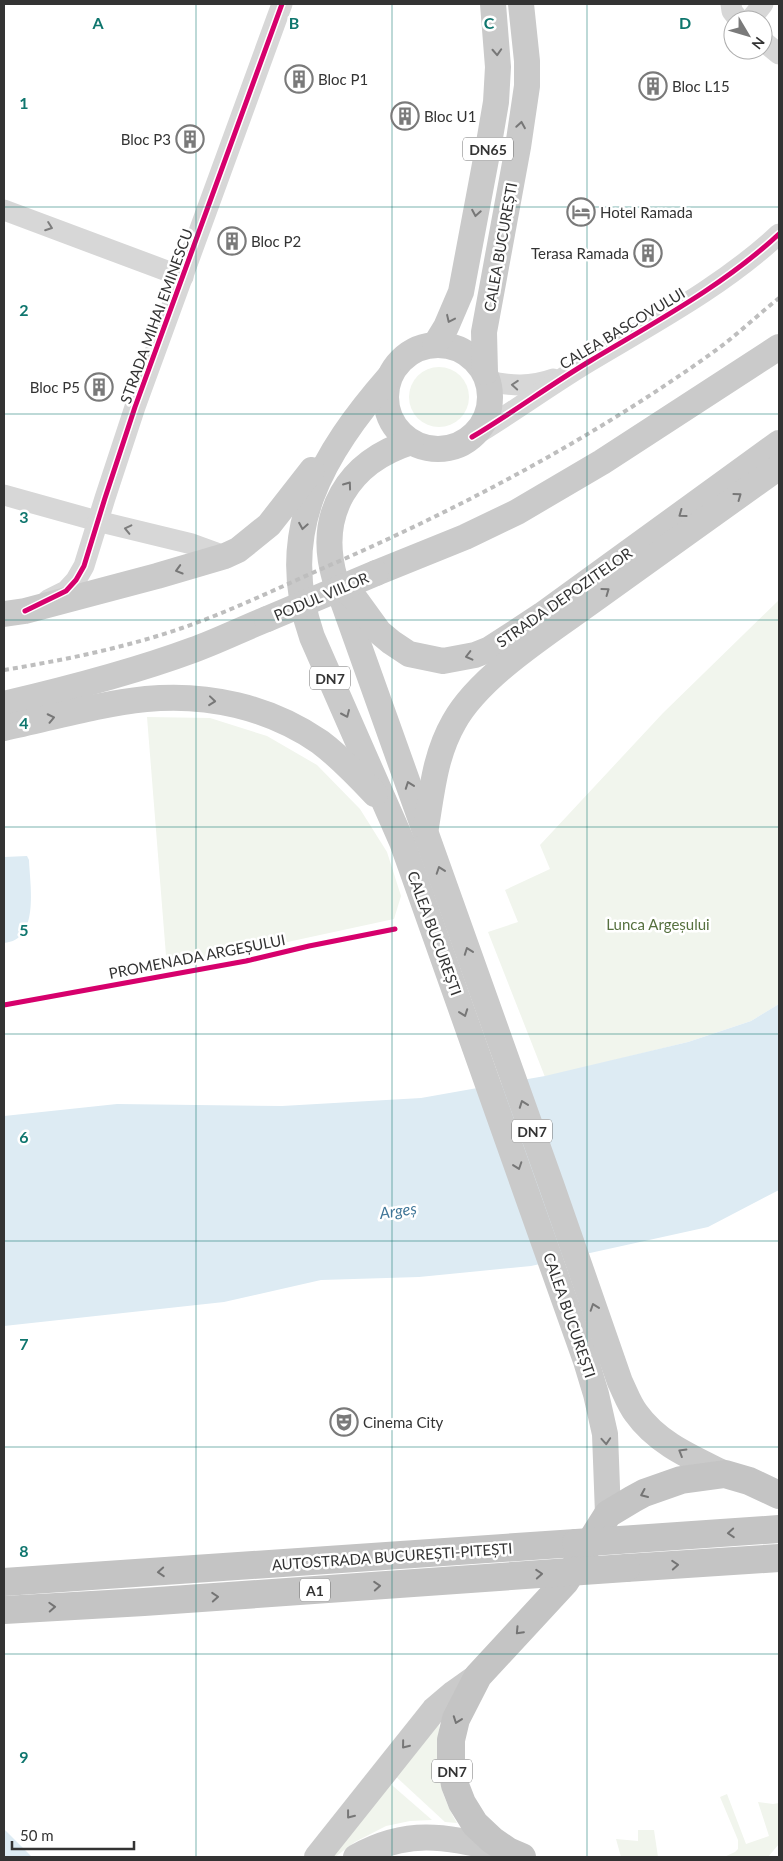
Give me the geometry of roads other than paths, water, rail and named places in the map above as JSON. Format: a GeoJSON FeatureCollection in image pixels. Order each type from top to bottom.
{"type":"FeatureCollection","features":[{"type":"Feature","properties":{"kind":"highway","name":"DN7"},"geometry":{"type":"LineString","coordinates":[[515,1854],[492,1840],[474,1824],[458,1794],[451,1764],[451,1740],[456,1719],[478,1676],[565,1582],[608,1514],[644,1493],[672,1483],[725,1474],[749,1481],[779,1495]]}},
{"type":"Feature","properties":{"kind":"highway","name":"AUTOSTRADA BUCUREȘTI-PITEȘTI"},"geometry":{"type":"LineString","coordinates":[[4,1582],[779,1529]]}},
{"type":"Feature","properties":{"kind":"highway","name":"AUTOSTRADA BUCUREȘTI-PITEȘTI"},"geometry":{"type":"LineString","coordinates":[[4,1610],[779,1558]]}},
{"type":"Feature","properties":{"kind":"main road","name":"CALEA BUCUREȘTI"},"geometry":{"type":"LineString","coordinates":[[435,345],[446,327],[461,292],[496,102],[498,67],[493,4]]}},
{"type":"Feature","properties":{"kind":"main road","name":"CALEA BUCUREȘTI"},"geometry":{"type":"LineString","coordinates":[[486,376],[484,332],[518,147],[527,86],[527,61],[521,4]]}},
{"type":"Feature","properties":{"kind":"main road","name":"DN7"},"geometry":{"type":"LineString","coordinates":[[390,376],[408,354],[426,346],[435,345],[451,346],[465,352],[473,357],[486,376]]}},
{"type":"Feature","properties":{"kind":"main road","name":"PODUL VIILOR"},"geometry":{"type":"LineString","coordinates":[[4,704],[80,686],[194,650],[465,537],[517,512],[602,462],[779,348]]}},
{"type":"Feature","properties":{"kind":"main road","name":"CALEA BUCUREȘTI"},"geometry":{"type":"LineString","coordinates":[[390,376],[358,413],[344,434],[323,471],[306,510],[298,563],[304,616],[402,842],[442,914],[620,1382],[635,1413],[665,1442],[686,1455],[725,1474]]}},
{"type":"Feature","properties":{"kind":"main road"},"geometry":{"type":"LineString","coordinates":[[390,376],[386,395],[389,413],[397,430],[411,442],[438,450],[456,446],[472,437],[485,421],[489,411],[491,391],[486,376]]}},
{"type":"Feature","properties":{"kind":"main road"},"geometry":{"type":"LineString","coordinates":[[14,612],[158,576],[226,556],[238,550],[269,525],[306,476],[344,434]]}},
{"type":"Feature","properties":{"kind":"main road","name":"CALEA BUCUREȘTI"},"geometry":{"type":"LineString","coordinates":[[411,442],[394,447],[376,457],[350,481],[341,494],[333,515],[330,533],[329,550],[331,565],[386,724],[426,830],[442,914],[596,1394],[605,1434],[608,1514]]}},
{"type":"Feature","properties":{"kind":"main road","name":"STRADA DEPOZITELOR"},"geometry":{"type":"LineString","coordinates":[[331,565],[379,632],[409,654],[443,661],[475,655],[490,649],[542,615],[779,443]]}},
{"type":"Feature","properties":{"kind":"main road","name":"STRADA DEPOZITELOR"},"geometry":{"type":"LineString","coordinates":[[426,830],[433,779],[441,748],[454,721],[479,689],[505,665],[566,619],[779,467]]}},
{"type":"Feature","properties":{"kind":"main road"},"geometry":{"type":"LineString","coordinates":[[4,728],[146,699],[214,700],[254,709],[288,723],[319,742],[343,762],[387,808]]}},
{"type":"Feature","properties":{"kind":"main road","name":"DN7"},"geometry":{"type":"LineString","coordinates":[[317,1857],[434,1710],[478,1676]]}},
{"type":"Feature","properties":{"kind":"main road","name":"DN7"},"geometry":{"type":"LineString","coordinates":[[356,1857],[390,1842],[420,1837],[456,1839],[515,1854]]}},
{"type":"Feature","properties":{"kind":"street","name":"STRADA MIHAI EMINESCU"},"geometry":{"type":"LineString","coordinates":[[14,612],[66,591],[76,580],[84,566],[97,521],[136,407],[282,4]]}},
{"type":"Feature","properties":{"kind":"street"},"geometry":{"type":"LineString","coordinates":[[4,210],[183,277]]}},
{"type":"Feature","properties":{"kind":"street","name":"CALEA BASCOVULUI"},"geometry":{"type":"LineString","coordinates":[[472,437],[574,370],[691,302],[732,273],[779,234]]}},
{"type":"Feature","properties":{"kind":"street","name":"CALEA BASCOVULUI"},"geometry":{"type":"LineString","coordinates":[[486,376],[520,386],[536,384],[574,370]]}},
{"type":"Feature","properties":{"kind":"street"},"geometry":{"type":"LineString","coordinates":[[4,496],[192,544],[226,556]]}},
{"type":"Feature","properties":{"kind":"water"},"geometry":{"type":"Polygon","coordinates":[[[27,856],[29,860],[31,897],[28,922],[23,932],[15,940],[4,943],[4,857],[27,856]]]}},
{"type":"Feature","properties":{"kind":"water","name":"Argeș"},"geometry":{"type":"Polygon","coordinates":[[[779,1004],[779,1190],[708,1227],[531,1266],[419,1277],[321,1280],[224,1302],[4,1326],[4,1116],[117,1104],[282,1106],[421,1098],[545,1076],[688,1042],[751,1021],[779,1004]]]}},
{"type":"Feature","properties":{"kind":"water"},"geometry":{"type":"Polygon","coordinates":[[[4,1829],[32,1857],[4,1857],[4,1829]]]}},
{"type":"Feature","properties":{"kind":"railway"},"geometry":{"type":"LineString","coordinates":[[4,670],[94,653],[182,628],[259,597],[435,517],[533,466],[628,410],[719,348],[779,298]]}},
{"type":"Feature","properties":{"kind":"place","name":"Bloc P1"},"geometry":{"type":"Point","coordinates":[299,79]}},
{"type":"Feature","properties":{"kind":"place","name":"Bloc L15"},"geometry":{"type":"Point","coordinates":[653,86]}},
{"type":"Feature","properties":{"kind":"place","name":"Bloc U1"},"geometry":{"type":"Point","coordinates":[405,116]}},
{"type":"Feature","properties":{"kind":"place","name":"Bloc P3"},"geometry":{"type":"Point","coordinates":[190,139]}},
{"type":"Feature","properties":{"kind":"place","name":"Hotel Ramada"},"geometry":{"type":"Point","coordinates":[581,212]}},
{"type":"Feature","properties":{"kind":"place","name":"Bloc P2"},"geometry":{"type":"Point","coordinates":[232,241]}},
{"type":"Feature","properties":{"kind":"place","name":"Terasa Ramada"},"geometry":{"type":"Point","coordinates":[648,253]}},
{"type":"Feature","properties":{"kind":"place","name":"Bloc P5"},"geometry":{"type":"Point","coordinates":[99,387]}},
{"type":"Feature","properties":{"kind":"place","name":"Cinema City"},"geometry":{"type":"Point","coordinates":[344,1422]}},
{"type":"Feature","properties":{"kind":"park label","name":"Lunca Argeșului"},"geometry":{"type":"Point","coordinates":[658,924]}}]}
